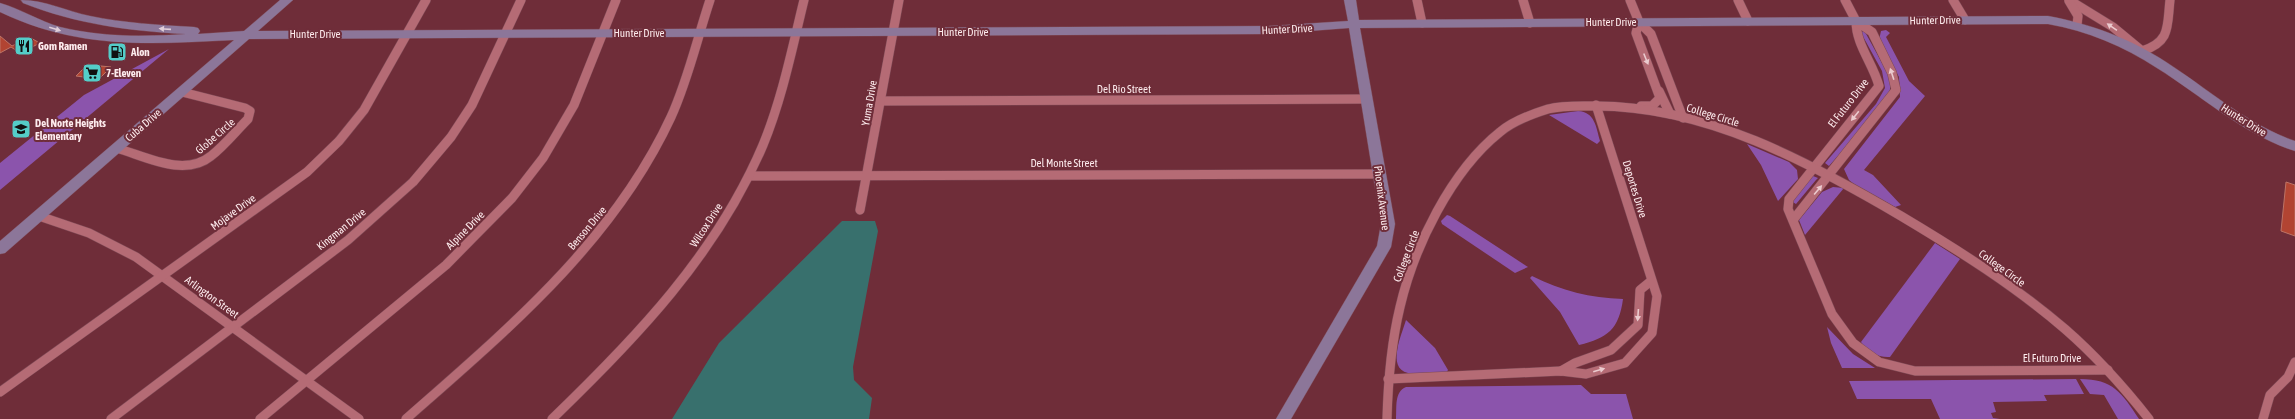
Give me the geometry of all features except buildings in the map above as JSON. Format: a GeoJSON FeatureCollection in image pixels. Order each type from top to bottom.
{"type":"FeatureCollection","features":[{"type":"Feature","properties":{"kind":"main road","name":"Hunter Drive"},"geometry":{"type":"LineString","coordinates":[[27,0],[60,14],[95,22],[246,35]]}},
{"type":"Feature","properties":{"kind":"main road","name":"Cuba Drive"},"geometry":{"type":"LineString","coordinates":[[0,249],[287,0]]}},
{"type":"Feature","properties":{"kind":"main road","name":"Phoenix Avenue"},"geometry":{"type":"LineString","coordinates":[[1283,419],[1384,247],[1388,224],[1350,0]]}},
{"type":"Feature","properties":{"kind":"main road","name":"Hunter Drive"},"geometry":{"type":"LineString","coordinates":[[0,7],[24,19],[62,31],[118,40],[158,40],[246,35],[1270,30],[1354,24],[1422,23],[2040,20],[2077,25],[2098,30],[2142,51],[2248,124],[2276,139],[2295,146]]}},
{"type":"Feature","properties":{"kind":"street","name":"Mojave Drive"},"geometry":{"type":"LineString","coordinates":[[0,392],[283,191],[330,150],[364,110],[426,0]]}},
{"type":"Feature","properties":{"kind":"street","name":"Kingman Drive"},"geometry":{"type":"LineString","coordinates":[[111,419],[358,232],[423,170],[450,139],[469,109],[521,0]]}},
{"type":"Feature","properties":{"kind":"street","name":"Alpine Drive"},"geometry":{"type":"LineString","coordinates":[[260,419],[446,265],[512,198],[543,158],[566,118],[604,33],[616,0]]}},
{"type":"Feature","properties":{"kind":"street","name":"Benson Drive"},"geometry":{"type":"LineString","coordinates":[[406,419],[536,302],[567,270],[615,214],[643,170],[671,117],[710,0]]}},
{"type":"Feature","properties":{"kind":"street","name":"Wilcox Drive"},"geometry":{"type":"LineString","coordinates":[[552,419],[614,358],[671,295],[715,234],[749,176],[776,109],[804,0]]}},
{"type":"Feature","properties":{"kind":"street","name":"Yuma Drive"},"geometry":{"type":"LineString","coordinates":[[860,210],[899,0]]}},
{"type":"Feature","properties":{"kind":"street"},"geometry":{"type":"LineString","coordinates":[[1417,0],[1422,23]]}},
{"type":"Feature","properties":{"kind":"street"},"geometry":{"type":"LineString","coordinates":[[1523,0],[1530,23]]}},
{"type":"Feature","properties":{"kind":"street"},"geometry":{"type":"LineString","coordinates":[[1630,0],[1639,22],[1651,34],[1683,118]]}},
{"type":"Feature","properties":{"kind":"street"},"geometry":{"type":"LineString","coordinates":[[1738,0],[1748,21]]}},
{"type":"Feature","properties":{"kind":"street"},"geometry":{"type":"LineString","coordinates":[[1793,220],[1896,90],[1892,72],[1872,32],[1856,21],[1845,0]]}},
{"type":"Feature","properties":{"kind":"street"},"geometry":{"type":"LineString","coordinates":[[1953,0],[1965,20]]}},
{"type":"Feature","properties":{"kind":"street"},"geometry":{"type":"LineString","coordinates":[[2068,0],[2078,16],[2077,25]]}},
{"type":"Feature","properties":{"kind":"street"},"geometry":{"type":"LineString","coordinates":[[2068,0],[2113,27],[2142,51],[2155,47],[2164,40],[2166,35],[2170,0]]}},
{"type":"Feature","properties":{"kind":"street","name":"El Futuro Drive"},"geometry":{"type":"LineString","coordinates":[[1856,21],[1854,32],[1877,72],[1879,86],[1812,167],[1788,199],[1788,209],[1832,314],[1853,344],[1879,362],[1915,371],[2108,370]]}},
{"type":"Feature","properties":{"kind":"street"},"geometry":{"type":"LineString","coordinates":[[1639,22],[1636,33],[1658,90],[1670,114]]}},
{"type":"Feature","properties":{"kind":"street"},"geometry":{"type":"LineString","coordinates":[[1626,106],[1652,106],[1660,98],[1658,90]]}},
{"type":"Feature","properties":{"kind":"street","name":"Globe Circle"},"geometry":{"type":"LineString","coordinates":[[116,148],[180,167],[196,165],[210,157],[248,119],[250,111],[246,108],[182,92]]}},
{"type":"Feature","properties":{"kind":"street","name":"Del Rio Street"},"geometry":{"type":"LineString","coordinates":[[880,101],[1367,99]]}},
{"type":"Feature","properties":{"kind":"street","name":"College Circle"},"geometry":{"type":"LineString","coordinates":[[1387,419],[1388,378],[1400,306],[1423,241],[1463,173],[1487,144],[1518,121],[1550,109],[1596,105],[1626,106],[1670,114],[1752,140],[1830,175],[1935,236],[1997,278],[2081,343],[2108,370],[2149,419]]}},
{"type":"Feature","properties":{"kind":"street","name":"Deportes Drive"},"geometry":{"type":"LineString","coordinates":[[1388,378],[1561,371],[1586,374],[1625,363],[1652,333],[1657,296],[1596,105]]}},
{"type":"Feature","properties":{"kind":"street","name":"Del Monte Street"},"geometry":{"type":"LineString","coordinates":[[749,176],[1380,174]]}},
{"type":"Feature","properties":{"kind":"street","name":"Arlington Street"},"geometry":{"type":"LineString","coordinates":[[39,216],[72,226],[100,237],[136,257],[359,419]]}},
{"type":"Feature","properties":{"kind":"street","name":"Deportes Drive"},"geometry":{"type":"LineString","coordinates":[[1561,371],[1575,363],[1611,350],[1638,325],[1640,290],[1651,281]]}},
{"type":"Feature","properties":{"kind":"street"},"geometry":{"type":"LineString","coordinates":[[2263,419],[2270,395],[2288,377],[2295,362]]}},
{"type":"Feature","properties":{"kind":"shaded area"},"geometry":{"type":"Polygon","coordinates":[[[1886,30],[1890,33],[1886,37],[1909,81],[1925,96],[1864,170],[1873,175],[1901,205],[1895,207],[1855,185],[1849,180],[1844,169],[1900,97],[1899,77],[1879,40],[1881,31],[1886,30]]]}},
{"type":"Feature","properties":{"kind":"shaded area"},"geometry":{"type":"Polygon","coordinates":[[[1860,31],[1865,32],[1887,72],[1890,81],[1890,90],[1888,96],[1877,112],[1829,166],[1825,163],[1876,104],[1885,88],[1882,71],[1860,31]]]}},
{"type":"Feature","properties":{"kind":"shaded area"},"geometry":{"type":"Polygon","coordinates":[[[169,49],[0,190],[0,163],[84,95],[169,49]]]}},
{"type":"Feature","properties":{"kind":"shaded area"},"geometry":{"type":"Polygon","coordinates":[[[1578,111],[1588,114],[1594,121],[1600,141],[1597,144],[1549,115],[1578,111]]]}},
{"type":"Feature","properties":{"kind":"shaded area"},"geometry":{"type":"Polygon","coordinates":[[[1747,144],[1789,162],[1797,170],[1798,179],[1778,201],[1761,165],[1747,144]]]}},
{"type":"Feature","properties":{"kind":"shaded area"},"geometry":{"type":"Polygon","coordinates":[[[1813,176],[1818,178],[1796,204],[1791,201],[1813,176]]]}},
{"type":"Feature","properties":{"kind":"shaded area"},"geometry":{"type":"Polygon","coordinates":[[[1833,187],[1844,188],[1805,235],[1799,220],[1822,192],[1833,187]]]}},
{"type":"Feature","properties":{"kind":"shaded area"},"geometry":{"type":"Polygon","coordinates":[[[1447,215],[1528,267],[1515,273],[1442,224],[1441,221],[1447,215]]]}},
{"type":"Feature","properties":{"kind":"shaded area"},"geometry":{"type":"Polygon","coordinates":[[[1935,243],[1960,259],[1890,357],[1874,354],[1861,342],[1935,243]]]}},
{"type":"Feature","properties":{"kind":"shaded area"},"geometry":{"type":"Polygon","coordinates":[[[1532,276],[1554,286],[1576,293],[1623,299],[1619,318],[1615,325],[1605,335],[1598,339],[1579,345],[1560,312],[1530,278],[1532,276]]]}},
{"type":"Feature","properties":{"kind":"shaded area"},"geometry":{"type":"Polygon","coordinates":[[[1406,320],[1435,348],[1448,370],[1446,373],[1417,374],[1408,373],[1401,370],[1398,365],[1397,350],[1406,320]]]}},
{"type":"Feature","properties":{"kind":"shaded area"},"geometry":{"type":"Polygon","coordinates":[[[1827,327],[1853,354],[1875,368],[1842,368],[1831,343],[1827,327]]]}},
{"type":"Feature","properties":{"kind":"shaded area"},"geometry":{"type":"Polygon","coordinates":[[[2076,379],[2084,394],[2044,395],[2047,401],[1993,402],[1996,412],[1991,413],[1993,418],[2000,419],[1940,419],[1931,399],[1857,399],[1849,381],[2076,379]]]}},
{"type":"Feature","properties":{"kind":"shaded area"},"geometry":{"type":"Polygon","coordinates":[[[2080,379],[2101,382],[2116,389],[2139,419],[2118,419],[2104,395],[2090,394],[2080,379]]]}},
{"type":"Feature","properties":{"kind":"shaded area"},"geometry":{"type":"Polygon","coordinates":[[[1581,385],[1591,394],[1626,394],[1633,419],[1396,419],[1396,405],[1398,396],[1402,389],[1406,387],[1581,385]]]}},
{"type":"Feature","properties":{"kind":"water"},"geometry":{"type":"Polygon","coordinates":[[[842,221],[875,221],[878,231],[853,367],[854,380],[872,398],[869,419],[672,419],[719,343],[842,221]]]}},
{"type":"Feature","properties":{"kind":"place","name":"Gom Ramen"},"geometry":{"type":"Point","coordinates":[24,46]}},
{"type":"Feature","properties":{"kind":"place","name":"Alon"},"geometry":{"type":"Point","coordinates":[117,52]}},
{"type":"Feature","properties":{"kind":"place","name":"7-Eleven"},"geometry":{"type":"Point","coordinates":[92,73]}},
{"type":"Feature","properties":{"kind":"place","name":"Del Norte Heights Elementary"},"geometry":{"type":"Point","coordinates":[21,129]}}]}
